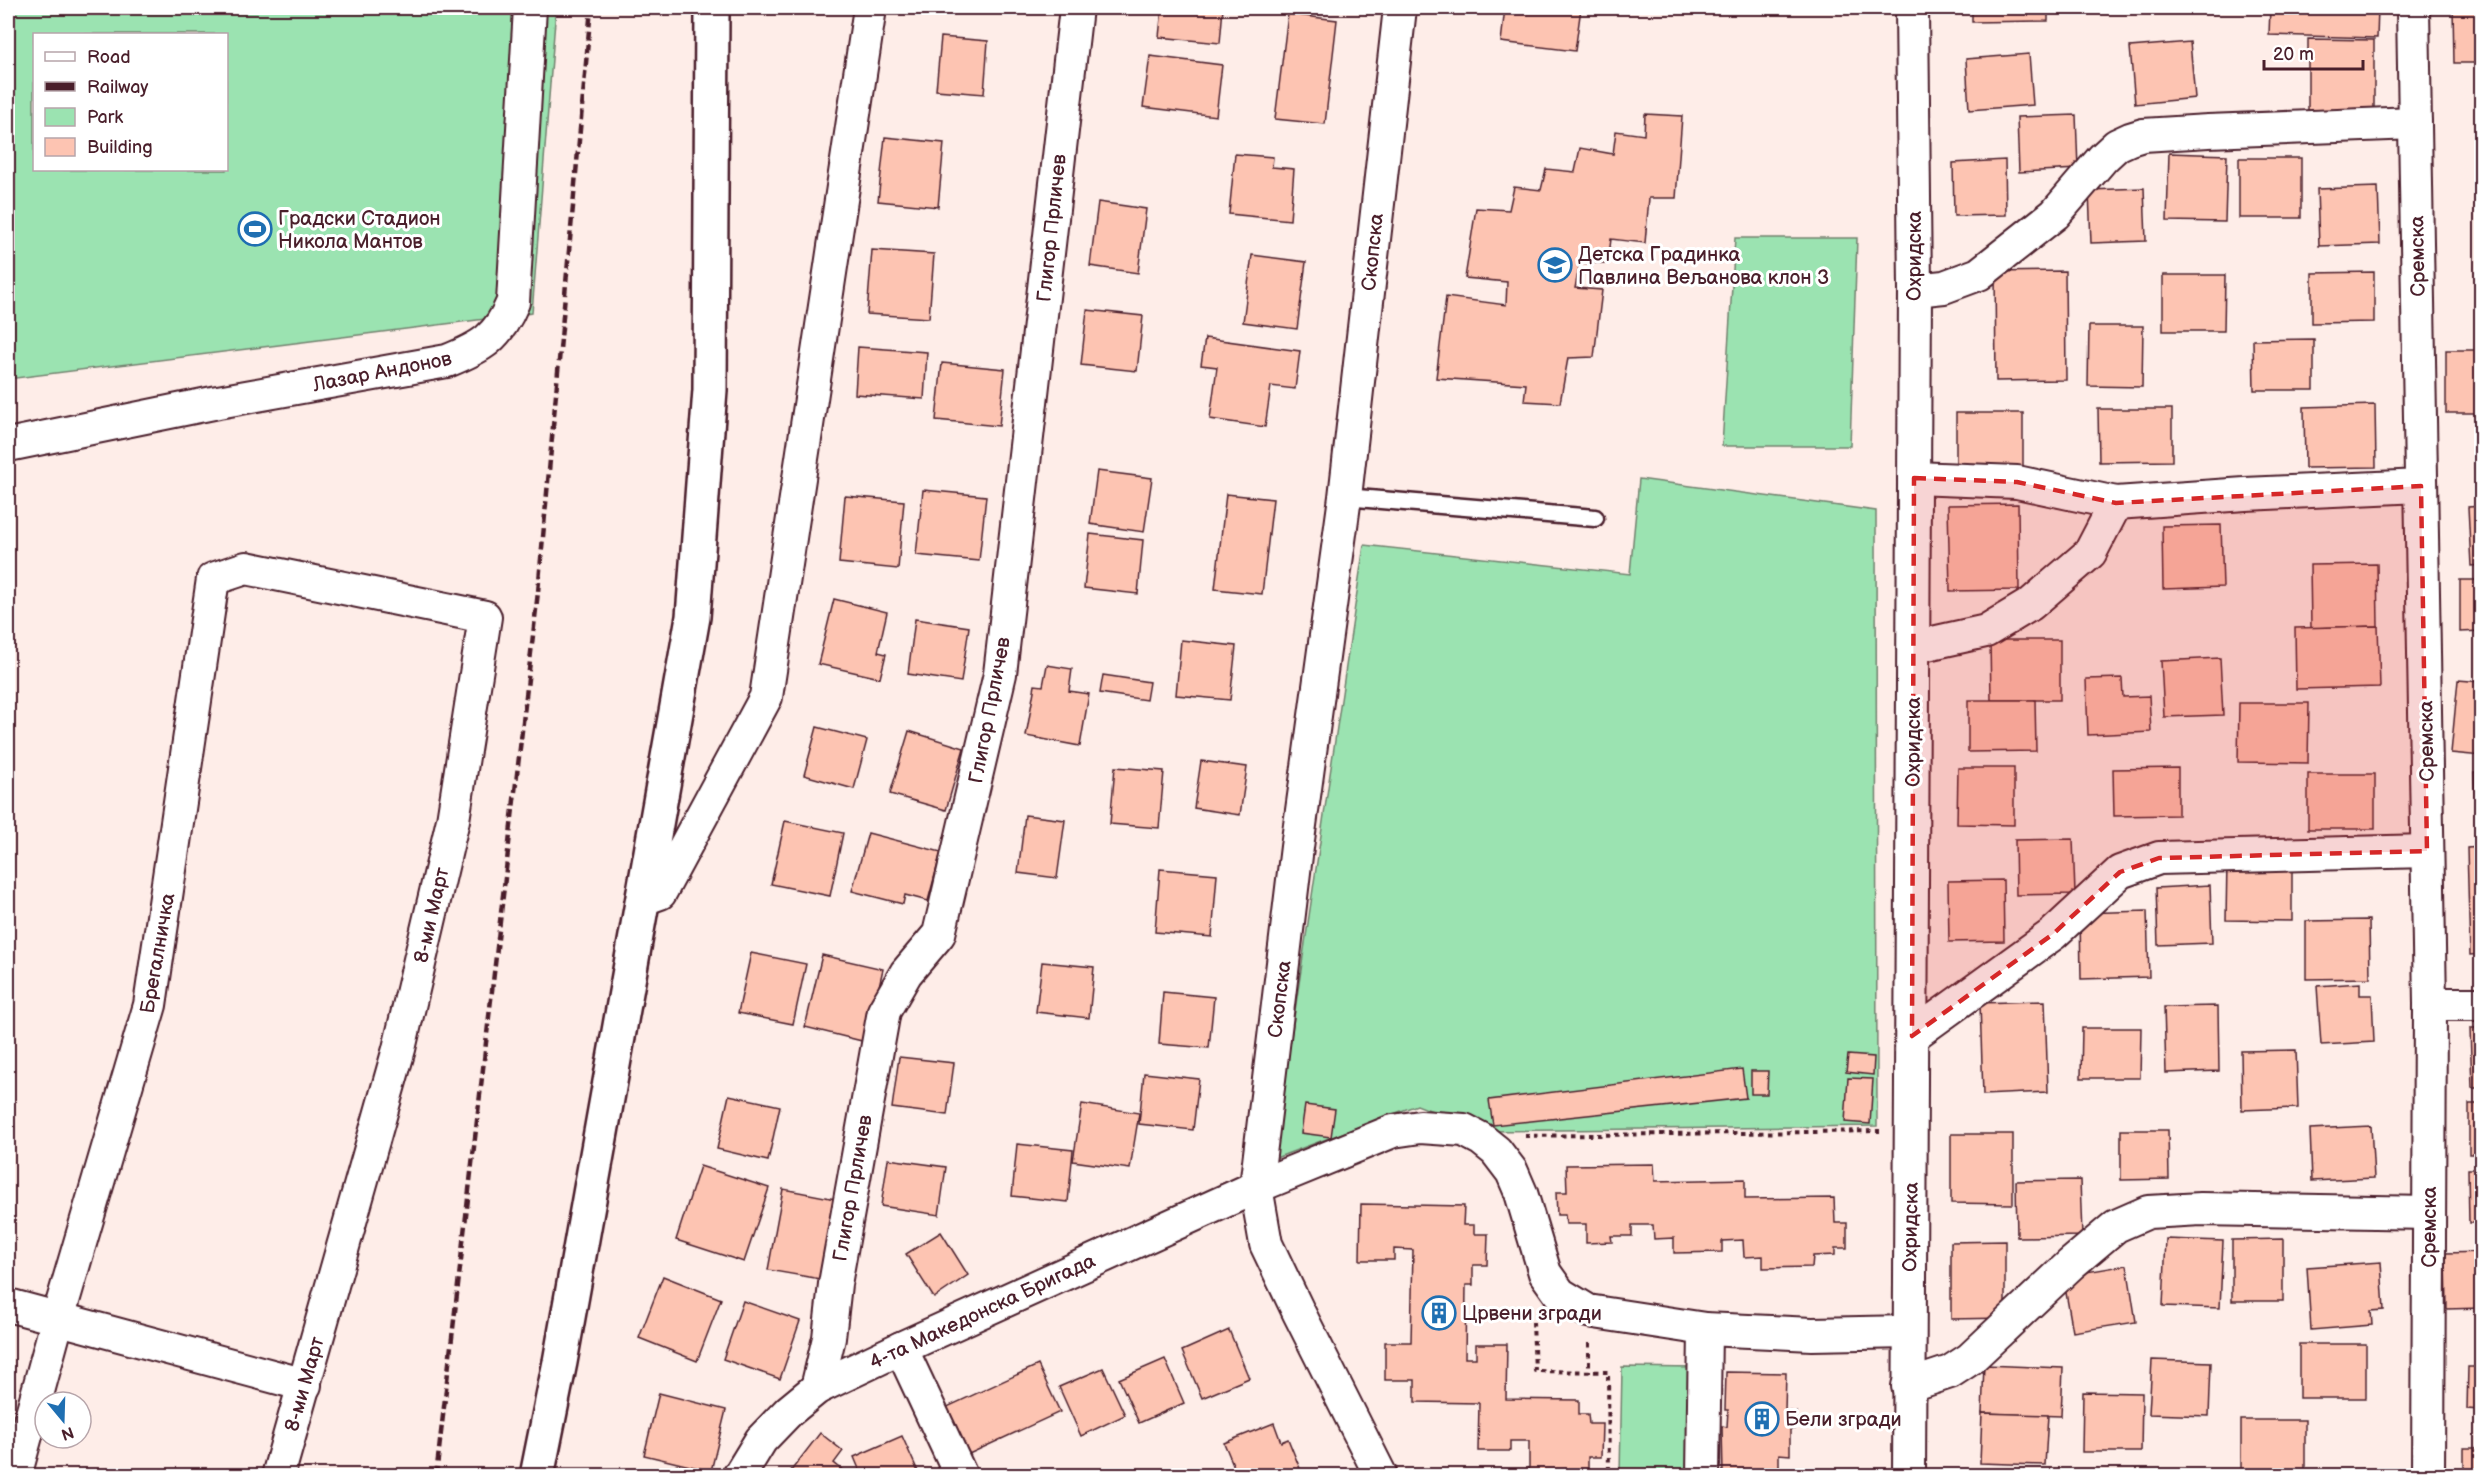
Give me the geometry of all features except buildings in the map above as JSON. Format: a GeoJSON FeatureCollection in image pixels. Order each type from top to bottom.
{"type":"FeatureCollection","features":[{"type":"Feature","properties":{"kind":"street","name":"Лазар Андонов"},"geometry":{"type":"LineString","coordinates":[[8,445],[218,402],[447,361],[472,351],[490,340],[505,320],[513,302],[530,8]]}},
{"type":"Feature","properties":{"kind":"street"},"geometry":{"type":"LineString","coordinates":[[537,1476],[560,1362],[693,617],[711,390],[712,8]]}},
{"type":"Feature","properties":{"kind":"street"},"geometry":{"type":"LineString","coordinates":[[643,899],[660,892],[766,697],[870,8]]}},
{"type":"Feature","properties":{"kind":"street","name":"Глигор Прличев"},"geometry":{"type":"LineString","coordinates":[[817,1389],[830,1338],[835,1284],[884,1011],[906,973],[939,934],[1000,674],[1076,8]]}},
{"type":"Feature","properties":{"kind":"street","name":"Скопска"},"geometry":{"type":"LineString","coordinates":[[1381,1476],[1266,1244],[1256,1187],[1297,847],[1345,497],[1400,8]]}},
{"type":"Feature","properties":{"kind":"street","name":"Охридска"},"geometry":{"type":"LineString","coordinates":[[1909,1476],[1915,290],[1912,8]]}},
{"type":"Feature","properties":{"kind":"street","name":"Сремска"},"geometry":{"type":"LineString","coordinates":[[2413,8],[2430,1004],[2428,1476]]}},
{"type":"Feature","properties":{"kind":"street"},"geometry":{"type":"LineString","coordinates":[[1915,290],[1944,287],[1979,274],[2055,214],[2103,158],[2117,145],[2130,139],[2143,135],[2208,131],[2415,123]]}},
{"type":"Feature","properties":{"kind":"street"},"geometry":{"type":"LineString","coordinates":[[1914,478],[2018,482],[2116,503],[2245,494],[2421,486]]}},
{"type":"Feature","properties":{"kind":"street"},"geometry":{"type":"LineString","coordinates":[[1914,647],[1986,630],[2031,604],[2090,553],[2116,503]]}},
{"type":"Feature","properties":{"kind":"street","name":"8-ми Март"},"geometry":{"type":"LineString","coordinates":[[213,579],[246,568],[485,617],[453,820],[399,1049],[278,1476]]}},
{"type":"Feature","properties":{"kind":"street","name":"Брегалничка"},"geometry":{"type":"LineString","coordinates":[[15,1476],[58,1318],[150,1005],[213,579]]}},
{"type":"Feature","properties":{"kind":"street"},"geometry":{"type":"LineString","coordinates":[[1912,1036],[2053,934],[2120,872],[2150,861],[2159,858],[2205,856],[2427,851]]}},
{"type":"Feature","properties":{"kind":"street"},"geometry":{"type":"LineString","coordinates":[[2430,1004],[2481,1004]]}},
{"type":"Feature","properties":{"kind":"street","name":"4-та Македонска Бригада"},"geometry":{"type":"LineString","coordinates":[[740,1476],[761,1440],[789,1411],[817,1389],[901,1348],[1256,1187],[1393,1131],[1420,1126],[1464,1130],[1481,1138],[1496,1151],[1512,1172],[1521,1193],[1545,1274],[1560,1294],[1588,1311],[1705,1329],[1812,1334],[1909,1332]]}},
{"type":"Feature","properties":{"kind":"street"},"geometry":{"type":"LineString","coordinates":[[1908,1386],[1950,1372],[1970,1359],[2116,1226],[2148,1212],[2201,1209],[2429,1213]]}},
{"type":"Feature","properties":{"kind":"street"},"geometry":{"type":"LineString","coordinates":[[8,1305],[305,1385]]}},
{"type":"Feature","properties":{"kind":"street"},"geometry":{"type":"LineString","coordinates":[[1703,1476],[1705,1329]]}},
{"type":"Feature","properties":{"kind":"street"},"geometry":{"type":"LineString","coordinates":[[901,1348],[961,1476]]}},
{"type":"Feature","properties":{"kind":"lane"},"geometry":{"type":"LineString","coordinates":[[1345,497],[1595,518]]}},
{"type":"Feature","properties":{"kind":"path"},"geometry":{"type":"LineString","coordinates":[[1496,1151],[1516,1136],[1880,1131]]}},
{"type":"Feature","properties":{"kind":"path"},"geometry":{"type":"LineString","coordinates":[[1533,1322],[1535,1371],[1608,1372],[1609,1476]]}},
{"type":"Feature","properties":{"kind":"highlighted area"},"geometry":{"type":"Polygon","coordinates":[[[1914,478],[2017,482],[2116,503],[2421,486],[2427,851],[2159,858],[2120,872],[2053,934],[1912,1036],[1914,478]]]}},
{"type":"Feature","properties":{"kind":"green space","name":"Градски Стадион Никола Мантов"},"geometry":{"type":"Polygon","coordinates":[[[8,8],[556,8],[532,313],[8,379],[8,8]]]}},
{"type":"Feature","properties":{"kind":"green space"},"geometry":{"type":"Polygon","coordinates":[[[1735,238],[1857,238],[1850,446],[1722,446],[1735,238]]]}},
{"type":"Feature","properties":{"kind":"green space"},"geometry":{"type":"Polygon","coordinates":[[[1639,479],[1876,511],[1877,1126],[1484,1131],[1417,1105],[1273,1159],[1364,545],[1630,574],[1639,479]]]}},
{"type":"Feature","properties":{"kind":"green space"},"geometry":{"type":"Polygon","coordinates":[[[1622,1367],[1695,1368],[1693,1475],[1620,1476],[1622,1367]]]}},
{"type":"Feature","properties":{"kind":"railway"},"geometry":{"type":"LineString","coordinates":[[436,1476],[538,592],[591,8]]}},
{"type":"Feature","properties":{"kind":"place","name":"Градски Стадион Никола Мантов"},"geometry":{"type":"Point","coordinates":[255,229]}},
{"type":"Feature","properties":{"kind":"place","name":"Детска Градинка Павлина Вељанова клон 3"},"geometry":{"type":"Point","coordinates":[1555,265]}},
{"type":"Feature","properties":{"kind":"place","name":"Црвени згради"},"geometry":{"type":"Point","coordinates":[1439,1313]}},
{"type":"Feature","properties":{"kind":"place","name":"Бели згради"},"geometry":{"type":"Point","coordinates":[1762,1419]}}]}
